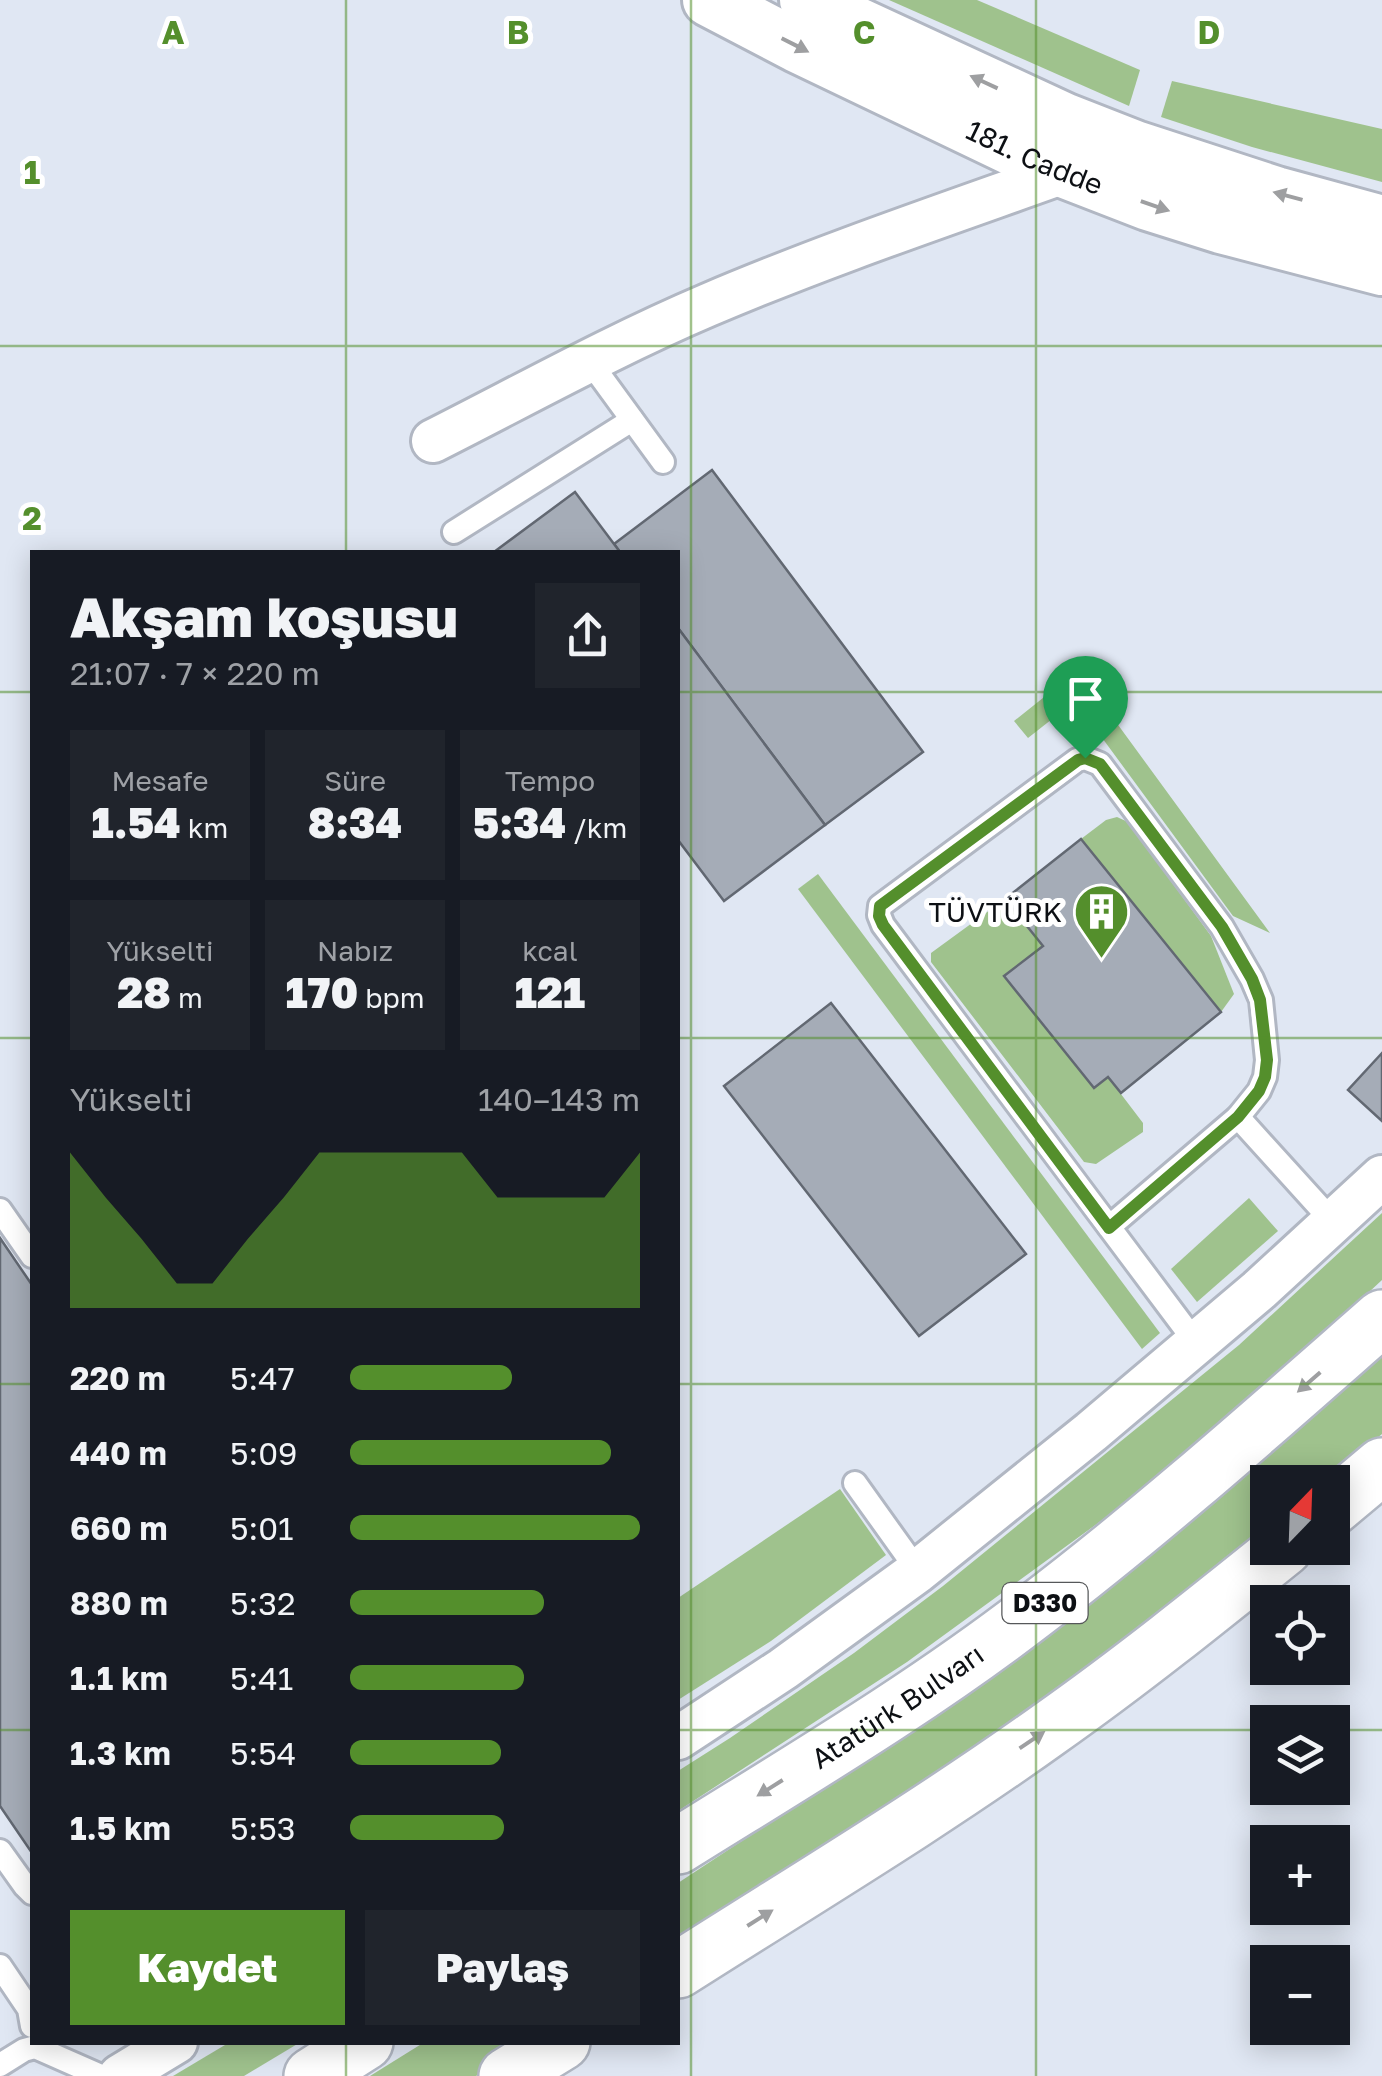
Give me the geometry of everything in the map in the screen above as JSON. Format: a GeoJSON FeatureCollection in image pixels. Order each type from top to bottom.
{"type":"FeatureCollection","features":[{"type":"Feature","properties":{"kind":"highway","name":"Atatürk Bulvarı"},"geometry":{"type":"LineString","coordinates":[[680,1845],[910,1701],[1033,1612],[1181,1493],[1382,1318]]}},
{"type":"Feature","properties":{"kind":"highway"},"geometry":{"type":"LineString","coordinates":[[1350,1493],[1382,1466]]}},
{"type":"Feature","properties":{"kind":"highway"},"geometry":{"type":"LineString","coordinates":[[680,1969],[906,1826],[1048,1730],[1263,1565]]}},
{"type":"Feature","properties":{"kind":"highway"},"geometry":{"type":"LineString","coordinates":[[312,2076],[360,2045]]}},
{"type":"Feature","properties":{"kind":"highway"},"geometry":{"type":"LineString","coordinates":[[508,2076],[557,2045]]}},
{"type":"Feature","properties":{"kind":"street","name":"181. Cadde"},"geometry":{"type":"LineString","coordinates":[[708,0],[1037,161],[1221,227],[1382,269]]}},
{"type":"Feature","properties":{"kind":"street","name":"181. Cadde"},"geometry":{"type":"LineString","coordinates":[[806,0],[1066,120],[1135,147],[1276,194],[1382,222]]}},
{"type":"Feature","properties":{"kind":"street"},"geometry":{"type":"LineString","coordinates":[[433,440],[662,326],[784,274],[1135,147]]}},
{"type":"Feature","properties":{"kind":"street"},"geometry":{"type":"LineString","coordinates":[[680,1737],[784,1669],[918,1570],[1091,1432],[1382,1177]]}},
{"type":"Feature","properties":{"kind":"street"},"geometry":{"type":"LineString","coordinates":[[120,2076],[171,2045]]}},
{"type":"Feature","properties":{"kind":"lane"},"geometry":{"type":"LineString","coordinates":[[590,362],[663,462]]}},
{"type":"Feature","properties":{"kind":"lane"},"geometry":{"type":"LineString","coordinates":[[454,532],[632,420]]}},
{"type":"Feature","properties":{"kind":"lane"},"geometry":{"type":"LineString","coordinates":[[1109,1228],[1238,1117],[1259,1091],[1267,1060],[1258,990],[1222,927],[1100,764],[1085,758],[880,906],[879,916],[883,925],[1109,1228],[1196,1343]]}},
{"type":"Feature","properties":{"kind":"lane"},"geometry":{"type":"LineString","coordinates":[[1238,1117],[1334,1222]]}},
{"type":"Feature","properties":{"kind":"lane"},"geometry":{"type":"LineString","coordinates":[[0,1210],[30,1253]]}},
{"type":"Feature","properties":{"kind":"lane"},"geometry":{"type":"LineString","coordinates":[[854,1483],[918,1570]]}},
{"type":"Feature","properties":{"kind":"lane"},"geometry":{"type":"LineString","coordinates":[[0,1851],[30,1891]]}},
{"type":"Feature","properties":{"kind":"lane"},"geometry":{"type":"LineString","coordinates":[[0,1966],[30,2014]]}},
{"type":"Feature","properties":{"kind":"lane"},"geometry":{"type":"LineString","coordinates":[[0,2065],[30,2043]]}},
{"type":"Feature","properties":{"kind":"lane"},"geometry":{"type":"LineString","coordinates":[[45,2045],[101,2076]]}},
{"type":"Feature","properties":{"kind":"green space"},"geometry":{"type":"Polygon","coordinates":[[[889,0],[977,0],[1140,70],[1129,106],[889,0]]]}},
{"type":"Feature","properties":{"kind":"green space"},"geometry":{"type":"Polygon","coordinates":[[[1172,81],[1382,129],[1382,182],[1252,147],[1161,117],[1172,81]]]}},
{"type":"Feature","properties":{"kind":"green space"},"geometry":{"type":"Polygon","coordinates":[[[1078,670],[1270,933],[1233,916],[1075,701],[1028,738],[1014,721],[1078,670]]]}},
{"type":"Feature","properties":{"kind":"green space"},"geometry":{"type":"Polygon","coordinates":[[[1117,817],[1128,822],[1211,936],[1234,994],[1221,1012],[1081,839],[1106,820],[1117,817]]]}},
{"type":"Feature","properties":{"kind":"green space"},"geometry":{"type":"Polygon","coordinates":[[[818,874],[1160,1333],[1142,1349],[798,889],[818,874]]]}},
{"type":"Feature","properties":{"kind":"green space"},"geometry":{"type":"Polygon","coordinates":[[[1005,899],[1043,946],[1005,976],[1108,1077],[1143,1123],[1143,1132],[1096,1164],[1084,1162],[931,962],[931,953],[1005,899]]]}},
{"type":"Feature","properties":{"kind":"green space"},"geometry":{"type":"Polygon","coordinates":[[[1249,1198],[1278,1231],[1197,1302],[1171,1269],[1249,1198]]]}},
{"type":"Feature","properties":{"kind":"green space"},"geometry":{"type":"Polygon","coordinates":[[[1382,1213],[1382,1280],[1266,1388],[1138,1494],[907,1662],[680,1810],[680,1770],[854,1653],[943,1586],[1239,1345],[1382,1213]]]}},
{"type":"Feature","properties":{"kind":"green space"},"geometry":{"type":"Polygon","coordinates":[[[1382,1355],[1382,1434],[1345,1465],[1250,1465],[1250,1542],[1034,1711],[680,1946],[680,1882],[920,1723],[1382,1355]]]}},
{"type":"Feature","properties":{"kind":"green space"},"geometry":{"type":"Polygon","coordinates":[[[840,1489],[886,1555],[771,1641],[680,1699],[680,1597],[840,1489]]]}},
{"type":"Feature","properties":{"kind":"green space"},"geometry":{"type":"Polygon","coordinates":[[[225,2045],[296,2045],[244,2076],[173,2076],[225,2045]]]}},
{"type":"Feature","properties":{"kind":"green space"},"geometry":{"type":"Polygon","coordinates":[[[420,2045],[526,2045],[476,2076],[370,2076],[420,2045]]]}},
{"type":"Feature","properties":{"kind":"building"},"geometry":{"type":"Polygon","coordinates":[[[712,470],[923,752],[825,825],[680,631],[680,550],[618,550],[614,544],[712,470]]]}},
{"type":"Feature","properties":{"kind":"building"},"geometry":{"type":"Polygon","coordinates":[[[575,492],[618,550],[497,550],[575,492]]]}},
{"type":"Feature","properties":{"kind":"building"},"geometry":{"type":"Polygon","coordinates":[[[680,631],[825,825],[724,901],[680,843],[680,631]]]}},
{"type":"Feature","properties":{"kind":"building","name":"TÜVTÜRK"},"geometry":{"type":"Polygon","coordinates":[[[1081,839],[1221,1012],[1121,1093],[1108,1077],[1094,1088],[1004,976],[1043,946],[1005,899],[1081,839]]]}},
{"type":"Feature","properties":{"kind":"building"},"geometry":{"type":"Polygon","coordinates":[[[831,1003],[1026,1254],[919,1336],[724,1086],[831,1003]]]}},
{"type":"Feature","properties":{"kind":"building"},"geometry":{"type":"Polygon","coordinates":[[[1382,1053],[1382,1121],[1348,1090],[1382,1053]]]}},
{"type":"Feature","properties":{"kind":"building"},"geometry":{"type":"Polygon","coordinates":[[[0,1238],[30,1282],[30,1850],[0,1806],[0,1238]]]}},
{"type":"Feature","properties":{"kind":"place","name":"TÜVTÜRK"},"geometry":{"type":"Point","coordinates":[1101,961]}},
{"type":"Feature","properties":{"kind":"route"},"geometry":{"type":"LineString","coordinates":[[1085,758],[1100,764],[1222,927],[1258,990],[1267,1060],[1259,1091],[1238,1117],[1109,1228],[879,916],[880,906],[1085,758]]}}]}
